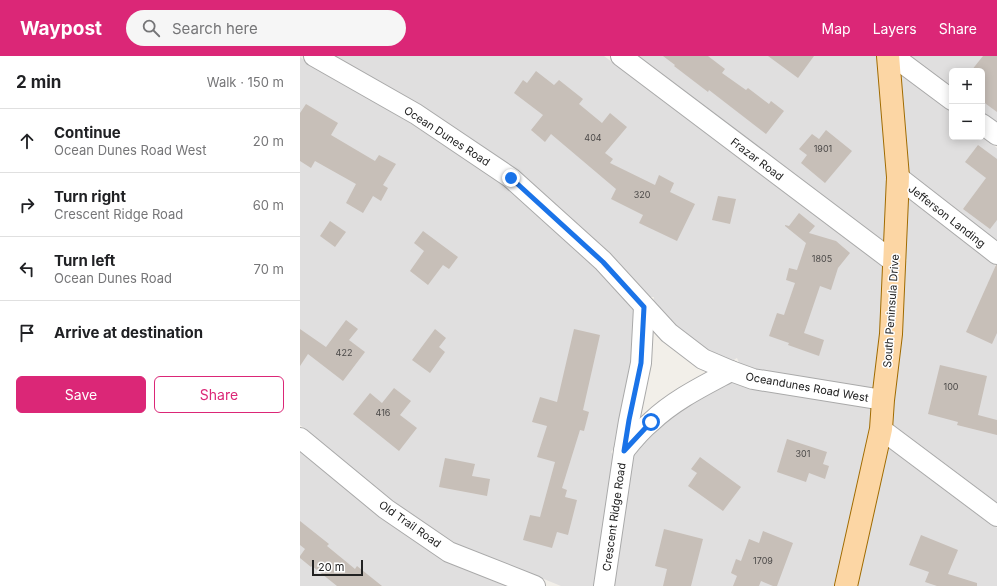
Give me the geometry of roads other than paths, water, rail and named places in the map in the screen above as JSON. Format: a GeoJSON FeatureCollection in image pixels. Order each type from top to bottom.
{"type":"FeatureCollection","features":[{"type":"Feature","properties":{"kind":"main road","name":"South Peninsula Drive"},"geometry":{"type":"LineString","coordinates":[[846,586],[881,429],[891,334],[898,177],[888,56]]}},
{"type":"Feature","properties":{"kind":"street","name":"Ocean Dunes Road"},"geometry":{"type":"LineString","coordinates":[[314,56],[416,114],[511,178],[603,262],[669,333],[703,359],[731,371]]}},
{"type":"Feature","properties":{"kind":"street","name":"Frazar Road"},"geometry":{"type":"LineString","coordinates":[[621,56],[894,262]]}},
{"type":"Feature","properties":{"kind":"street"},"geometry":{"type":"LineString","coordinates":[[893,56],[949,98]]}},
{"type":"Feature","properties":{"kind":"street"},"geometry":{"type":"LineString","coordinates":[[985,126],[997,135]]}},
{"type":"Feature","properties":{"kind":"street","name":"Jefferson Landing"},"geometry":{"type":"LineString","coordinates":[[898,177],[997,254]]}},
{"type":"Feature","properties":{"kind":"street","name":"Crescent Ridge Road"},"geometry":{"type":"LineString","coordinates":[[604,586],[629,420],[641,363],[644,307]]}},
{"type":"Feature","properties":{"kind":"street"},"geometry":{"type":"LineString","coordinates":[[624,451],[651,422],[676,403],[731,371]]}},
{"type":"Feature","properties":{"kind":"street","name":"Oceandunes Road West"},"geometry":{"type":"LineString","coordinates":[[731,371],[753,379],[883,400]]}},
{"type":"Feature","properties":{"kind":"street"},"geometry":{"type":"LineString","coordinates":[[881,429],[997,516]]}},
{"type":"Feature","properties":{"kind":"street","name":"Old Trail Road"},"geometry":{"type":"LineString","coordinates":[[300,438],[386,509],[450,552],[535,586]]}}]}
